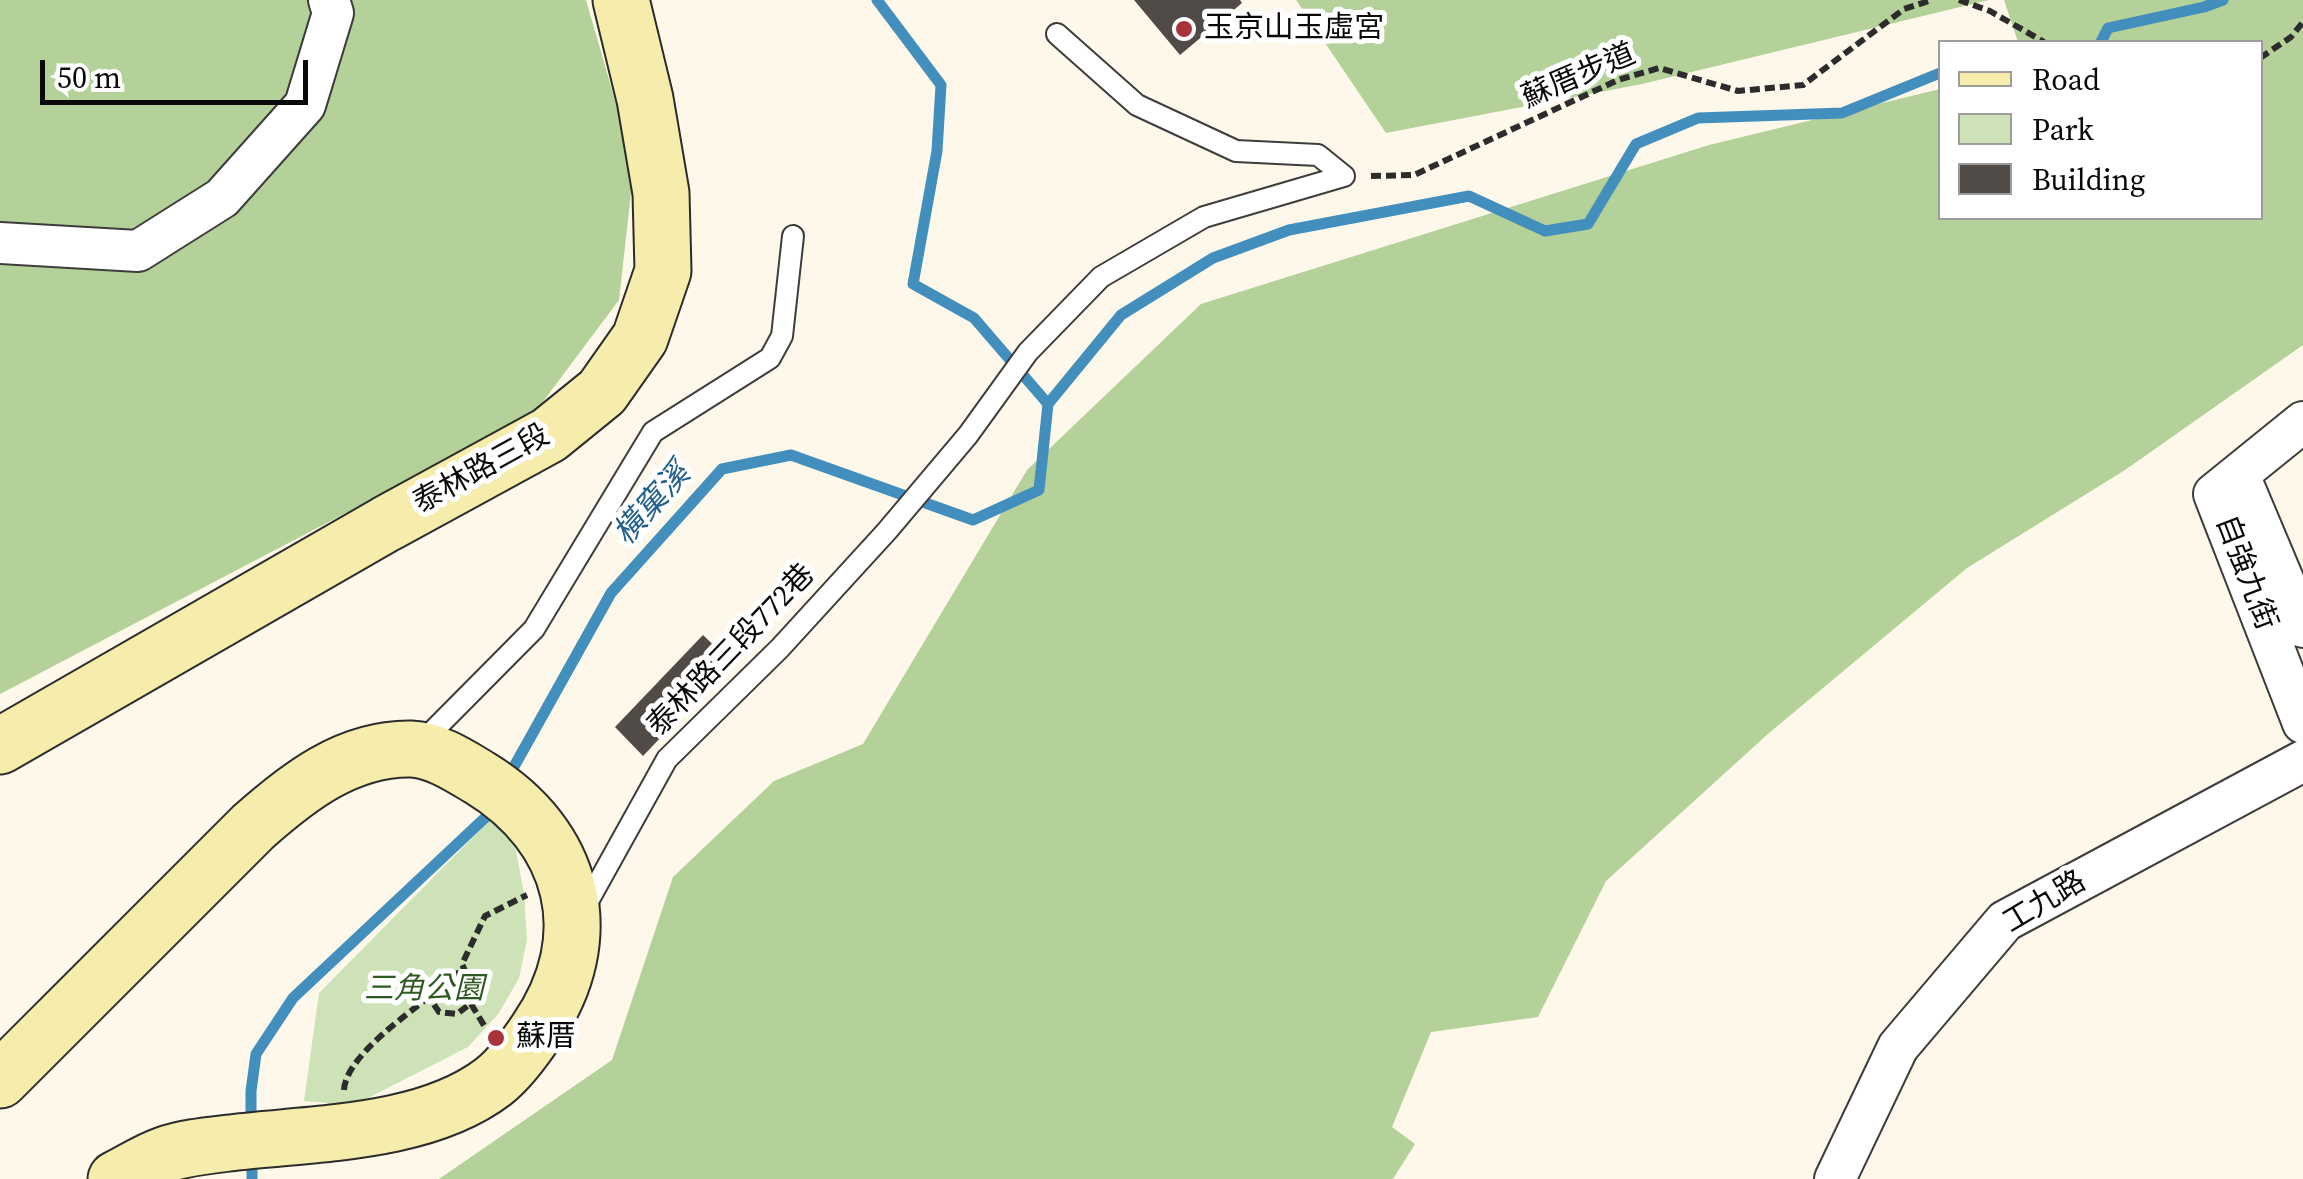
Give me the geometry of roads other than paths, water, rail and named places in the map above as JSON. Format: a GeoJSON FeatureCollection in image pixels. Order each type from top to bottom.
{"type":"FeatureCollection","features":[{"type":"Feature","properties":{"kind":"main road","name":"泰林路三段"},"geometry":{"type":"LineString","coordinates":[[0,746],[386,524],[550,435],[602,392],[640,338],[663,270],[661,193],[645,98],[621,0]]}},
{"type":"Feature","properties":{"kind":"main road"},"geometry":{"type":"LineString","coordinates":[[0,1080],[253,827],[292,791],[336,765],[378,752],[433,754],[523,809],[550,843],[571,904],[569,962],[553,1007],[526,1047],[493,1082],[446,1107],[395,1122],[165,1154],[116,1179]]}},
{"type":"Feature","properties":{"kind":"street"},"geometry":{"type":"LineString","coordinates":[[0,243],[138,252],[222,198],[306,106],[333,12],[329,0]]}},
{"type":"Feature","properties":{"kind":"street"},"geometry":{"type":"LineString","coordinates":[[2239,475],[2303,422]]}},
{"type":"Feature","properties":{"kind":"street","name":"自強九街"},"geometry":{"type":"LineString","coordinates":[[2303,627],[2239,475],[2214,494],[2303,723]]}},
{"type":"Feature","properties":{"kind":"street","name":"工九路"},"geometry":{"type":"LineString","coordinates":[[1834,1179],[1898,1047],[2005,921],[2303,760]]}},
{"type":"Feature","properties":{"kind":"lane","name":"泰林路三段772巷"},"geometry":{"type":"LineString","coordinates":[[571,904],[666,760],[780,648],[887,531],[933,478],[1028,352],[1101,277],[1204,217],[1344,176],[1318,155],[1236,151],[1136,105],[1057,34]]}},
{"type":"Feature","properties":{"kind":"lane"},"geometry":{"type":"LineString","coordinates":[[433,754],[534,629],[653,432],[770,358],[782,336],[794,236]]}},
{"type":"Feature","properties":{"kind":"waterway","name":"橫窠溪"},"geometry":{"type":"LineString","coordinates":[[506,781],[611,593],[722,469],[791,455],[973,520],[1039,490],[1048,404],[974,318],[913,284],[937,151],[941,85],[877,0]]}},
{"type":"Feature","properties":{"kind":"waterway"},"geometry":{"type":"LineString","coordinates":[[2102,40],[2108,28],[2223,0]]}},
{"type":"Feature","properties":{"kind":"waterway"},"geometry":{"type":"LineString","coordinates":[[1048,404],[1121,315],[1213,258],[1289,230],[1469,196],[1545,231],[1588,224],[1636,144],[1698,118],[1842,113],[1938,74]]}},
{"type":"Feature","properties":{"kind":"waterway","name":"橫窠溪"},"geometry":{"type":"LineString","coordinates":[[251,1126],[256,1054],[293,998],[488,815],[492,806]]}},
{"type":"Feature","properties":{"kind":"waterway","name":"橫窠溪"},"geometry":{"type":"LineString","coordinates":[[252,1155],[252,1179]]}},
{"type":"Feature","properties":{"kind":"place","name":"玉京山玉虛宮"},"geometry":{"type":"Point","coordinates":[1184,29]}},
{"type":"Feature","properties":{"kind":"place","name":"蘇厝"},"geometry":{"type":"Point","coordinates":[496,1038]}},
{"type":"Feature","properties":{"kind":"park label","name":"三角公園"},"geometry":{"type":"Point","coordinates":[424,990]}}]}
